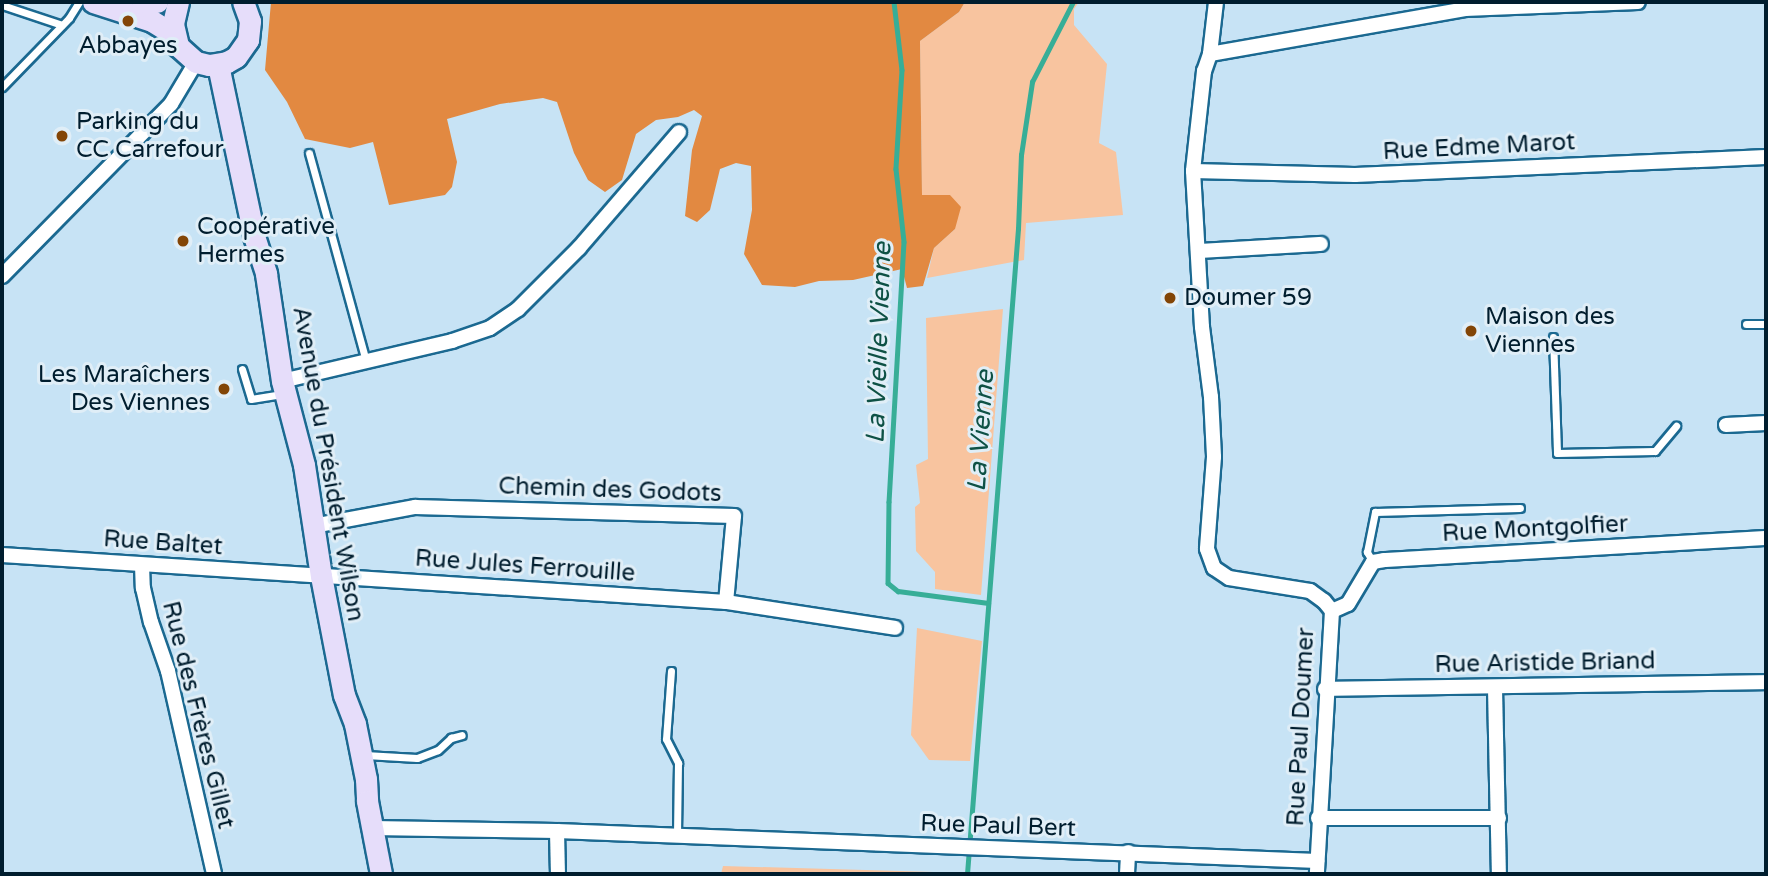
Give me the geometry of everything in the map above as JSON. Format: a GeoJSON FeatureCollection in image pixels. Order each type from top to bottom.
{"type":"FeatureCollection","features":[{"type":"Feature","properties":{"kind":"street"},"geometry":{"type":"LineString","coordinates":[[93,2],[152,21],[174,35]]}},
{"type":"Feature","properties":{"kind":"street"},"geometry":{"type":"LineString","coordinates":[[142,2],[157,2]]}},
{"type":"Feature","properties":{"kind":"street"},"geometry":{"type":"LineString","coordinates":[[178,2],[173,24],[178,46],[207,64]]}},
{"type":"Feature","properties":{"kind":"street"},"geometry":{"type":"LineString","coordinates":[[2,276],[207,64],[236,57],[248,40],[250,21],[243,2]]}},
{"type":"Feature","properties":{"kind":"street","name":"Rue Paul Doumer"},"geometry":{"type":"LineString","coordinates":[[1216,2],[1210,54],[1204,71],[1193,171],[1202,327],[1212,397],[1214,457],[1207,549],[1214,568],[1229,578],[1310,591],[1332,611],[1325,689],[1317,868]]}},
{"type":"Feature","properties":{"kind":"street"},"geometry":{"type":"LineString","coordinates":[[1210,54],[1436,8],[1638,2]]}},
{"type":"Feature","properties":{"kind":"street","name":"Avenue du Président Wilson"},"geometry":{"type":"LineString","coordinates":[[207,64],[267,274],[284,388],[304,465],[321,576],[344,695],[361,755],[381,874]]}},
{"type":"Feature","properties":{"kind":"street"},"geometry":{"type":"LineString","coordinates":[[284,388],[490,328],[518,309],[579,248],[679,132]]}},
{"type":"Feature","properties":{"kind":"street","name":"Rue Edme Marot"},"geometry":{"type":"LineString","coordinates":[[1193,171],[1355,176],[1766,157]]}},
{"type":"Feature","properties":{"kind":"street"},"geometry":{"type":"LineString","coordinates":[[1198,251],[1321,244]]}},
{"type":"Feature","properties":{"kind":"street"},"geometry":{"type":"LineString","coordinates":[[1726,425],[1766,423]]}},
{"type":"Feature","properties":{"kind":"street","name":"Chemin des Godots"},"geometry":{"type":"LineString","coordinates":[[313,526],[415,507],[734,516],[726,602]]}},
{"type":"Feature","properties":{"kind":"street","name":"Rue Montgolfier"},"geometry":{"type":"LineString","coordinates":[[1373,562],[1766,538]]}},
{"type":"Feature","properties":{"kind":"street","name":"Rue Baltet"},"geometry":{"type":"LineString","coordinates":[[2,555],[321,576]]}},
{"type":"Feature","properties":{"kind":"street"},"geometry":{"type":"LineString","coordinates":[[1332,611],[1348,604],[1373,562]]}},
{"type":"Feature","properties":{"kind":"street","name":"Rue des Frères Gillet"},"geometry":{"type":"LineString","coordinates":[[142,565],[146,599],[171,683],[214,874]]}},
{"type":"Feature","properties":{"kind":"street","name":"Rue Jules Ferrouille"},"geometry":{"type":"LineString","coordinates":[[321,576],[726,602]]}},
{"type":"Feature","properties":{"kind":"street"},"geometry":{"type":"LineString","coordinates":[[726,602],[895,628]]}},
{"type":"Feature","properties":{"kind":"street","name":"Rue Aristide Briand"},"geometry":{"type":"LineString","coordinates":[[1325,689],[1766,682]]}},
{"type":"Feature","properties":{"kind":"street"},"geometry":{"type":"LineString","coordinates":[[1495,688],[1499,874]]}},
{"type":"Feature","properties":{"kind":"street"},"geometry":{"type":"LineString","coordinates":[[1318,818],[1499,818]]}},
{"type":"Feature","properties":{"kind":"street","name":"Rue Paul Bert"},"geometry":{"type":"LineString","coordinates":[[372,828],[557,831],[1128,852],[1317,868]]}},
{"type":"Feature","properties":{"kind":"street"},"geometry":{"type":"LineString","coordinates":[[557,831],[558,874]]}},
{"type":"Feature","properties":{"kind":"street"},"geometry":{"type":"LineString","coordinates":[[1127,874],[1128,852]]}},
{"type":"Feature","properties":{"kind":"lane"},"geometry":{"type":"LineString","coordinates":[[2,87],[62,25],[79,2]]}},
{"type":"Feature","properties":{"kind":"lane"},"geometry":{"type":"LineString","coordinates":[[2,5],[62,25]]}},
{"type":"Feature","properties":{"kind":"lane"},"geometry":{"type":"LineString","coordinates":[[309,153],[366,362]]}},
{"type":"Feature","properties":{"kind":"lane"},"geometry":{"type":"LineString","coordinates":[[1746,324],[1766,324]]}},
{"type":"Feature","properties":{"kind":"lane"},"geometry":{"type":"LineString","coordinates":[[1553,337],[1557,453],[1655,451],[1676,426]]}},
{"type":"Feature","properties":{"kind":"lane"},"geometry":{"type":"LineString","coordinates":[[242,369],[251,399],[284,388]]}},
{"type":"Feature","properties":{"kind":"lane"},"geometry":{"type":"LineString","coordinates":[[1373,562],[1367,552],[1376,512],[1520,508]]}},
{"type":"Feature","properties":{"kind":"lane"},"geometry":{"type":"LineString","coordinates":[[671,671],[666,739],[678,763],[677,836]]}},
{"type":"Feature","properties":{"kind":"lane"},"geometry":{"type":"LineString","coordinates":[[361,755],[417,758],[438,750],[451,738],[462,734]]}},
{"type":"Feature","properties":{"kind":"shaded area"},"geometry":{"type":"Polygon","coordinates":[[[271,2],[965,2],[959,12],[920,41],[922,195],[950,195],[961,207],[955,229],[934,248],[923,286],[907,288],[902,269],[853,280],[819,281],[795,287],[762,285],[744,254],[752,210],[751,166],[736,163],[720,169],[710,210],[697,222],[685,216],[692,150],[702,116],[694,110],[678,117],[656,120],[636,134],[622,180],[605,192],[588,180],[574,153],[557,102],[543,98],[500,104],[447,119],[457,162],[452,187],[445,195],[389,205],[373,142],[350,148],[305,139],[287,102],[265,70],[271,2]]]}},
{"type":"Feature","properties":{"kind":"shaded area"},"geometry":{"type":"Polygon","coordinates":[[[965,2],[1079,2],[1074,9],[1074,25],[1107,64],[1099,143],[1116,152],[1123,215],[1026,223],[1024,260],[927,278],[934,248],[955,229],[950,195],[922,195],[920,41],[959,12],[965,2]]]}},
{"type":"Feature","properties":{"kind":"shaded area"},"geometry":{"type":"Polygon","coordinates":[[[1003,309],[981,595],[935,589],[935,572],[916,551],[915,507],[920,503],[916,465],[928,459],[926,318],[1003,309]]]}},
{"type":"Feature","properties":{"kind":"shaded area"},"geometry":{"type":"Polygon","coordinates":[[[917,628],[982,641],[970,761],[929,760],[911,735],[917,628]]]}},
{"type":"Feature","properties":{"kind":"shaded area"},"geometry":{"type":"Polygon","coordinates":[[[723,866],[934,872],[721,874],[723,866]]]}},
{"type":"Feature","properties":{"kind":"waterway","name":"La Vieille Vienne"},"geometry":{"type":"LineString","coordinates":[[894,2],[902,70],[896,169],[904,242],[889,502],[888,583],[898,591],[988,603]]}},
{"type":"Feature","properties":{"kind":"waterway","name":"La Vienne"},"geometry":{"type":"LineString","coordinates":[[967,874],[1018,229],[1021,155],[1032,82],[1073,2]]}},
{"type":"Feature","properties":{"kind":"place","name":"Abbayes"},"geometry":{"type":"Point","coordinates":[128,21]}},
{"type":"Feature","properties":{"kind":"place","name":"Parking du CC Carrefour"},"geometry":{"type":"Point","coordinates":[62,136]}},
{"type":"Feature","properties":{"kind":"place","name":"Coopérative Hermes"},"geometry":{"type":"Point","coordinates":[183,241]}},
{"type":"Feature","properties":{"kind":"place","name":"Doumer 59"},"geometry":{"type":"Point","coordinates":[1170,298]}},
{"type":"Feature","properties":{"kind":"place","name":"Maison des Viennes"},"geometry":{"type":"Point","coordinates":[1471,331]}},
{"type":"Feature","properties":{"kind":"place","name":"Les Maraîchers Des Viennes"},"geometry":{"type":"Point","coordinates":[224,389]}}]}
